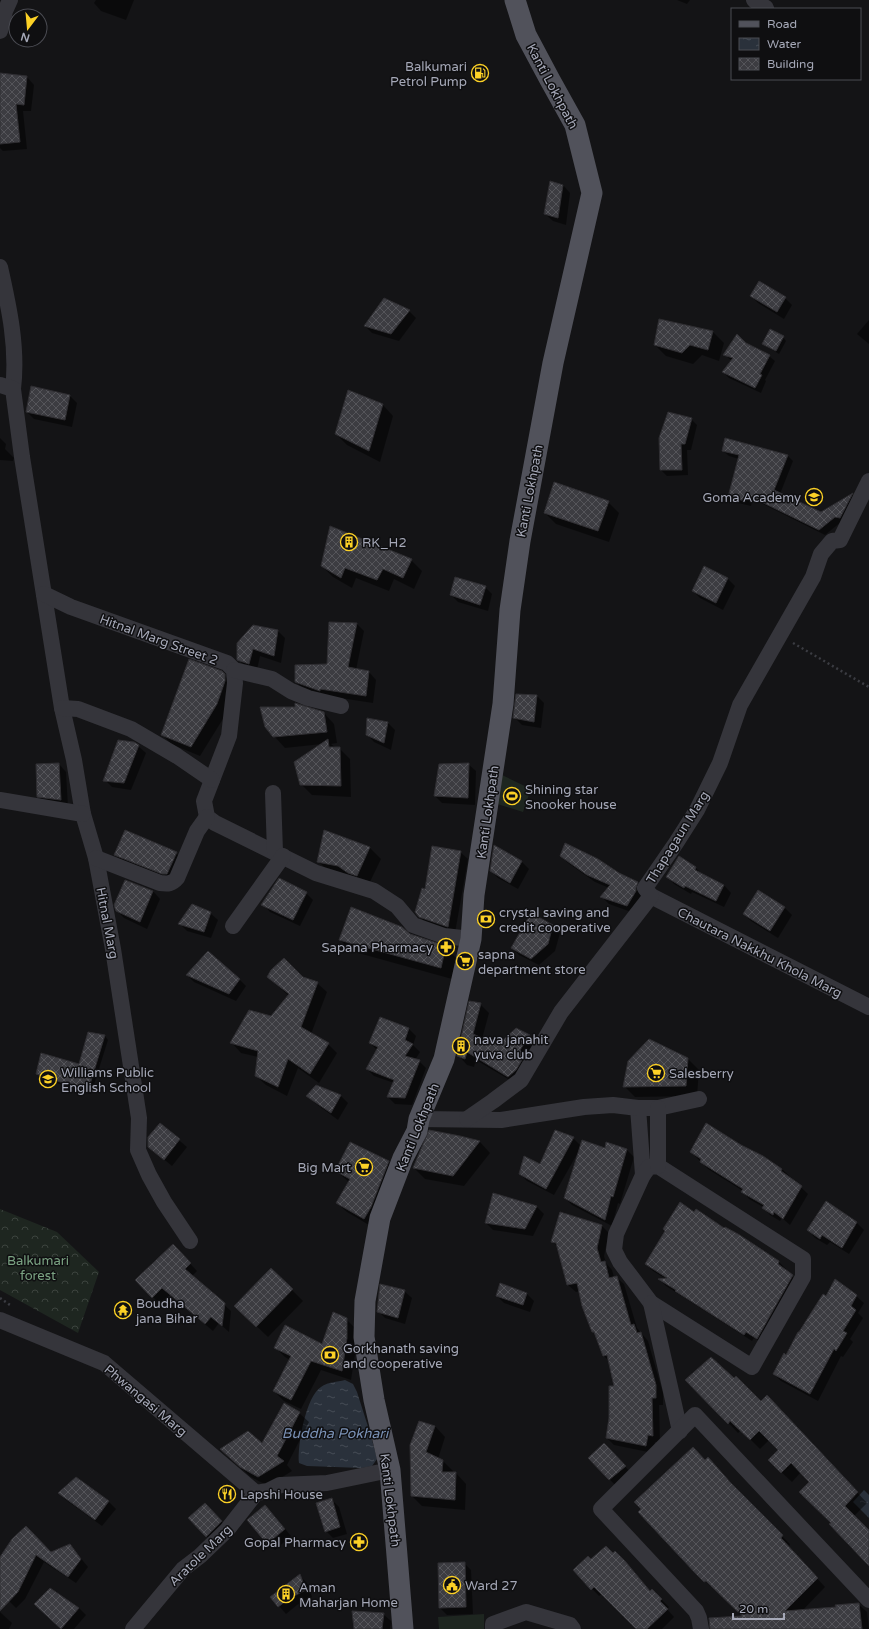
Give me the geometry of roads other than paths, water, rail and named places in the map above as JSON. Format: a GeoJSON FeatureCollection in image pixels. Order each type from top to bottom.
{"type":"FeatureCollection","features":[{"type":"Feature","properties":{"kind":"main road","name":"Kanti Lokhpath"},"geometry":{"type":"LineString","coordinates":[[403,1629],[390,1470],[374,1400],[364,1337],[365,1301],[380,1218],[404,1158],[417,1131],[419,1119],[444,1059],[471,939],[474,895],[502,704],[510,610],[520,541],[553,363],[592,193],[575,125],[546,74],[526,34],[516,0]]}},
{"type":"Feature","properties":{"kind":"street"},"geometry":{"type":"LineString","coordinates":[[0,31],[5,11],[10,0]]}},
{"type":"Feature","properties":{"kind":"street","name":"Hitnal Marg"},"geometry":{"type":"LineString","coordinates":[[0,267],[11,316],[15,373],[6,387],[22,457],[62,708],[74,760],[83,814],[96,858],[113,949],[139,1118],[138,1150],[160,1195],[190,1241]]}},
{"type":"Feature","properties":{"kind":"street","name":"Thapagaun Marg"},"geometry":{"type":"LineString","coordinates":[[467,1119],[521,1080],[561,1012],[651,896],[645,888],[697,810],[720,763],[740,705],[781,636],[813,577],[821,554],[832,541],[840,540],[869,481]]}},
{"type":"Feature","properties":{"kind":"street","name":"Hitnal Marg Street 2"},"geometry":{"type":"LineString","coordinates":[[44,594],[71,607],[227,663],[234,670],[235,683],[228,736],[204,801],[207,817]]}},
{"type":"Feature","properties":{"kind":"street"},"geometry":{"type":"LineString","coordinates":[[234,670],[272,679],[290,691],[308,698],[341,706]]}},
{"type":"Feature","properties":{"kind":"street"},"geometry":{"type":"LineString","coordinates":[[62,708],[78,709],[131,729],[177,756],[212,780]]}},
{"type":"Feature","properties":{"kind":"street"},"geometry":{"type":"LineString","coordinates":[[233,926],[279,854],[273,793]]}},
{"type":"Feature","properties":{"kind":"street"},"geometry":{"type":"LineString","coordinates":[[0,800],[83,814]]}},
{"type":"Feature","properties":{"kind":"street"},"geometry":{"type":"LineString","coordinates":[[96,858],[160,883],[168,884],[174,882],[196,831],[207,817],[215,823],[316,873],[374,891],[397,906],[413,925],[444,936],[471,939]]}},
{"type":"Feature","properties":{"kind":"street","name":"Chautara Nakkhu Khola Marg"},"geometry":{"type":"LineString","coordinates":[[651,896],[869,1007]]}},
{"type":"Feature","properties":{"kind":"street"},"geometry":{"type":"LineString","coordinates":[[419,1119],[501,1120],[584,1107],[613,1105],[638,1108],[658,1108],[699,1099]]}},
{"type":"Feature","properties":{"kind":"street"},"geometry":{"type":"LineString","coordinates":[[638,1108],[643,1175]]}},
{"type":"Feature","properties":{"kind":"street"},"geometry":{"type":"LineString","coordinates":[[658,1108],[658,1166]]}},
{"type":"Feature","properties":{"kind":"street"},"geometry":{"type":"LineString","coordinates":[[658,1166],[803,1260],[803,1277],[752,1367],[651,1303],[620,1262],[614,1250],[616,1234],[643,1175],[649,1167],[658,1166]]}},
{"type":"Feature","properties":{"kind":"street"},"geometry":{"type":"LineString","coordinates":[[651,1303],[680,1431]]}},
{"type":"Feature","properties":{"kind":"street","name":"Phwangasi Marg"},"geometry":{"type":"LineString","coordinates":[[0,1320],[104,1363],[256,1493]]}},
{"type":"Feature","properties":{"kind":"street"},"geometry":{"type":"LineString","coordinates":[[701,1629],[696,1610],[601,1509],[695,1416],[869,1600]]}},
{"type":"Feature","properties":{"kind":"street"},"geometry":{"type":"LineString","coordinates":[[256,1493],[268,1491],[280,1485],[327,1483],[390,1470]]}},
{"type":"Feature","properties":{"kind":"street","name":"Aratole Marg"},"geometry":{"type":"LineString","coordinates":[[133,1629],[183,1569],[200,1556],[227,1530],[256,1493]]}},
{"type":"Feature","properties":{"kind":"street"},"geometry":{"type":"LineString","coordinates":[[493,1629],[493,1624],[526,1612],[570,1625],[573,1629]]}},
{"type":"Feature","properties":{"kind":"water","name":"Buddha Pokhari"},"geometry":{"type":"Polygon","coordinates":[[[345,1380],[353,1384],[357,1392],[377,1459],[372,1466],[362,1468],[307,1466],[299,1463],[299,1445],[301,1434],[311,1400],[316,1392],[324,1385],[345,1380]]]}},
{"type":"Feature","properties":{"kind":"water"},"geometry":{"type":"Polygon","coordinates":[[[864,1490],[869,1495],[869,1518],[853,1502],[864,1490]]]}},
{"type":"Feature","properties":{"kind":"place","name":"Balkumari Petrol Pump"},"geometry":{"type":"Point","coordinates":[480,73]}},
{"type":"Feature","properties":{"kind":"place","name":"Goma Academy"},"geometry":{"type":"Point","coordinates":[814,497]}},
{"type":"Feature","properties":{"kind":"place","name":"RK_H2"},"geometry":{"type":"Point","coordinates":[349,542]}},
{"type":"Feature","properties":{"kind":"place","name":"Shining star Snooker house"},"geometry":{"type":"Point","coordinates":[512,796]}},
{"type":"Feature","properties":{"kind":"place","name":"crystal saving and credit cooperative"},"geometry":{"type":"Point","coordinates":[486,919]}},
{"type":"Feature","properties":{"kind":"place","name":"Sapana Pharmacy"},"geometry":{"type":"Point","coordinates":[446,947]}},
{"type":"Feature","properties":{"kind":"place","name":"sapna department store"},"geometry":{"type":"Point","coordinates":[465,961]}},
{"type":"Feature","properties":{"kind":"place","name":"nava janahit yuva club"},"geometry":{"type":"Point","coordinates":[461,1046]}},
{"type":"Feature","properties":{"kind":"place","name":"Salesberry"},"geometry":{"type":"Point","coordinates":[656,1073]}},
{"type":"Feature","properties":{"kind":"place","name":"Williams Public English School"},"geometry":{"type":"Point","coordinates":[48,1079]}},
{"type":"Feature","properties":{"kind":"place","name":"Big Mart"},"geometry":{"type":"Point","coordinates":[364,1167]}},
{"type":"Feature","properties":{"kind":"place","name":"Boudha jana Bihar"},"geometry":{"type":"Point","coordinates":[123,1310]}},
{"type":"Feature","properties":{"kind":"place","name":"Gorkhanath saving and cooperative"},"geometry":{"type":"Point","coordinates":[330,1355]}},
{"type":"Feature","properties":{"kind":"place","name":"Lapshi House"},"geometry":{"type":"Point","coordinates":[227,1494]}},
{"type":"Feature","properties":{"kind":"place","name":"Gopal Pharmacy"},"geometry":{"type":"Point","coordinates":[359,1542]}},
{"type":"Feature","properties":{"kind":"place","name":"Ward 27"},"geometry":{"type":"Point","coordinates":[452,1585]}},
{"type":"Feature","properties":{"kind":"place","name":"Aman Maharjan Home"},"geometry":{"type":"Point","coordinates":[286,1594]}},
{"type":"Feature","properties":{"kind":"park label","name":"Balkumari forest"},"geometry":{"type":"Point","coordinates":[38,1268]}}]}
